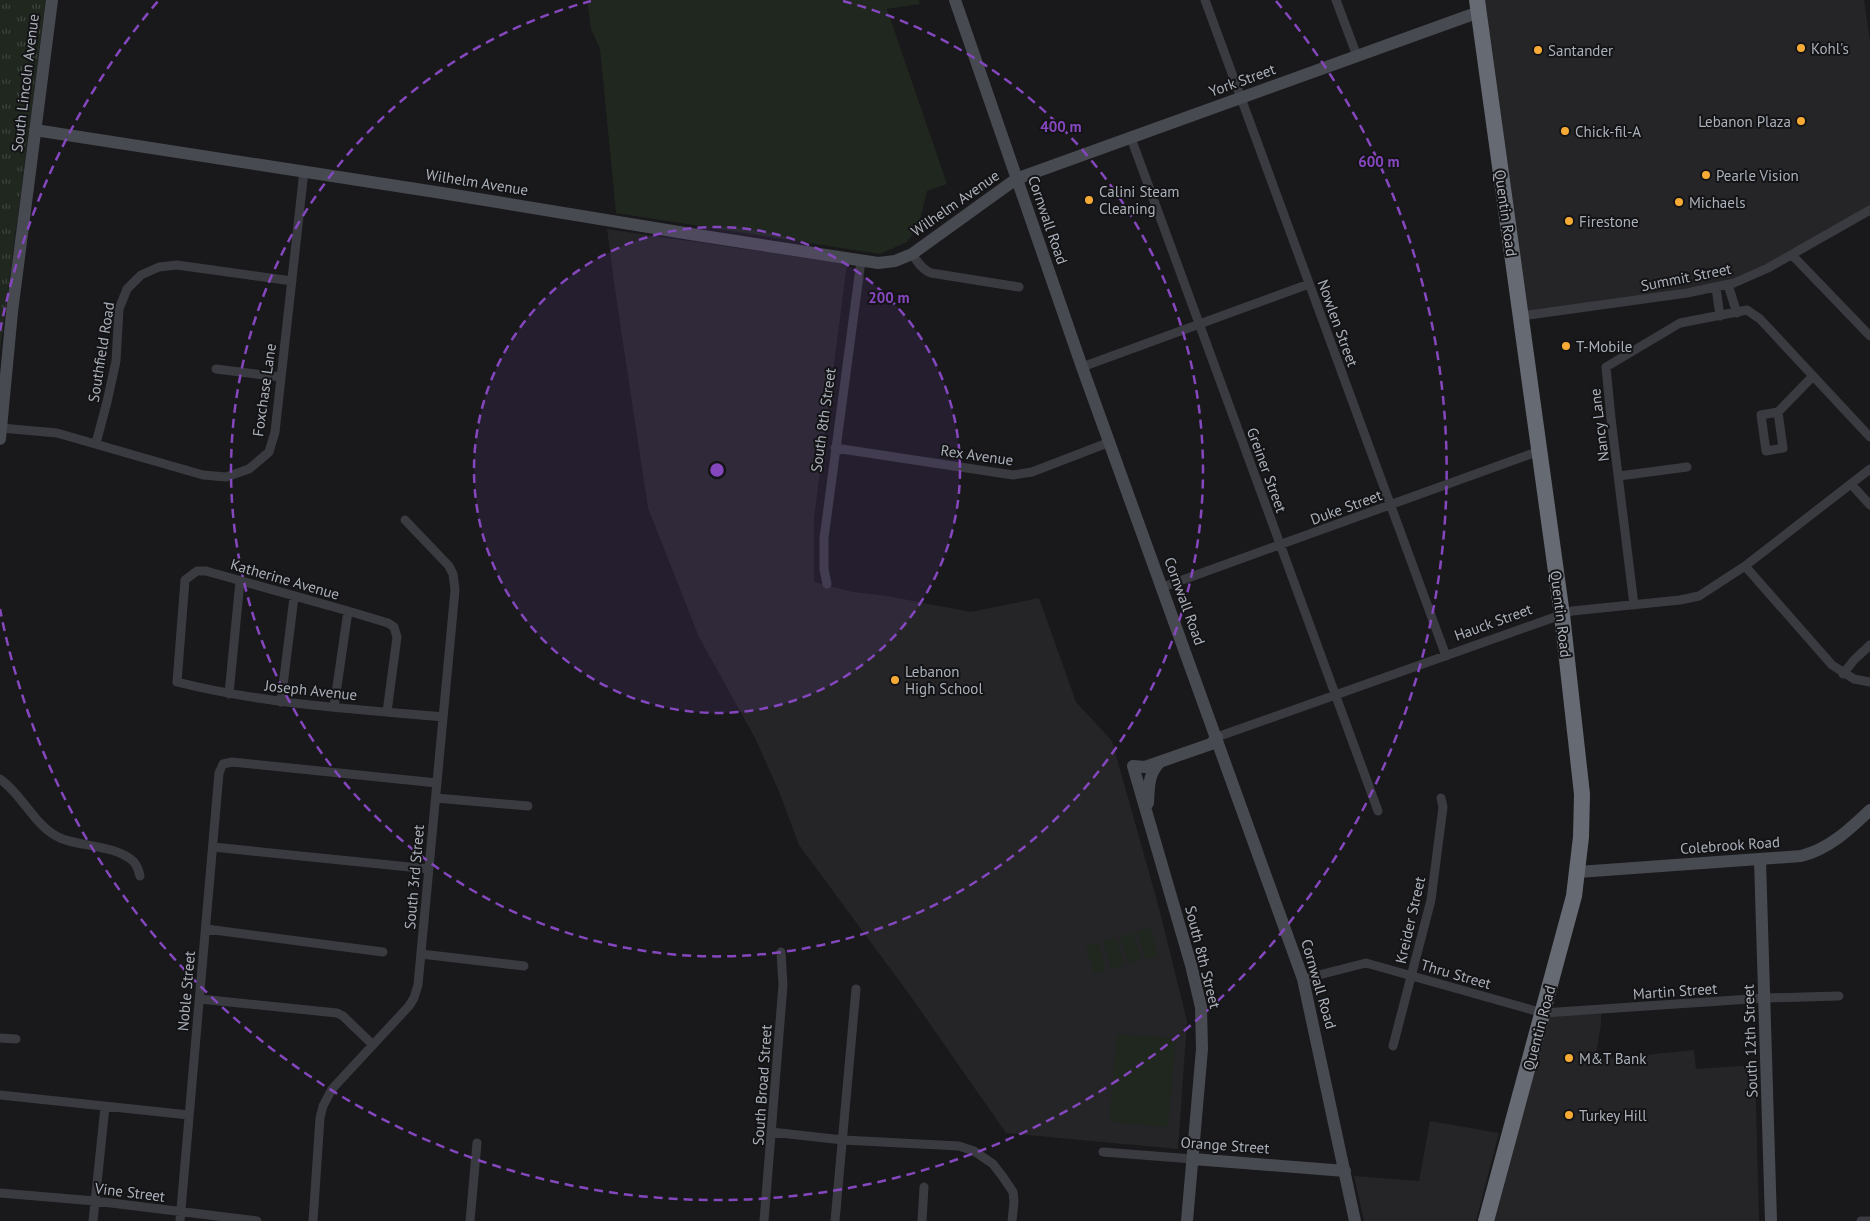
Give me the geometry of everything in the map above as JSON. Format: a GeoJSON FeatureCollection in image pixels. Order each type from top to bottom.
{"type":"FeatureCollection","features":[{"type":"Feature","properties":{"kind":"highway","name":"Quentin Road"},"geometry":{"type":"LineString","coordinates":[[1478,6],[1562,614],[1582,794],[1582,822],[1574,896],[1486,1221]]}},
{"type":"Feature","properties":{"kind":"main road","name":"South Lincoln Avenue"},"geometry":{"type":"LineString","coordinates":[[0,433],[9,336],[52,0]]}},
{"type":"Feature","properties":{"kind":"main road","name":"Cornwall Road"},"geometry":{"type":"LineString","coordinates":[[955,0],[1082,367],[1304,979],[1355,1221]]}},
{"type":"Feature","properties":{"kind":"main road","name":"York Street"},"geometry":{"type":"LineString","coordinates":[[1016,180],[1356,56],[1478,6]]}},
{"type":"Feature","properties":{"kind":"main road","name":"Wilhelm Avenue"},"geometry":{"type":"LineString","coordinates":[[35,130],[861,261],[887,262],[912,254],[1016,180]]}},
{"type":"Feature","properties":{"kind":"main road","name":"Hauck Street"},"geometry":{"type":"LineString","coordinates":[[1134,766],[1142,759],[1208,736],[1217,737]]}},
{"type":"Feature","properties":{"kind":"main road","name":"Hauck Street"},"geometry":{"type":"LineString","coordinates":[[1134,766],[1145,767],[1211,744],[1217,737]]}},
{"type":"Feature","properties":{"kind":"main road"},"geometry":{"type":"LineString","coordinates":[[1148,816],[1150,779],[1154,767],[1160,761]]}},
{"type":"Feature","properties":{"kind":"main road","name":"South 8th Street"},"geometry":{"type":"LineString","coordinates":[[1134,766],[1191,965],[1201,1007],[1202,1050],[1187,1221]]}},
{"type":"Feature","properties":{"kind":"main road","name":"Colebrook Road"},"geometry":{"type":"LineString","coordinates":[[1578,872],[1790,858],[1813,853],[1836,840],[1870,810]]}},
{"type":"Feature","properties":{"kind":"main road","name":"South 12th Street"},"geometry":{"type":"LineString","coordinates":[[1760,860],[1771,1221]]}},
{"type":"Feature","properties":{"kind":"main road","name":"Orange Street"},"geometry":{"type":"LineString","coordinates":[[1193,1159],[1345,1170]]}},
{"type":"Feature","properties":{"kind":"street","name":"Nowlen Street"},"geometry":{"type":"LineString","coordinates":[[1205,0],[1446,656]]}},
{"type":"Feature","properties":{"kind":"street"},"geometry":{"type":"LineString","coordinates":[[1336,0],[1356,56]]}},
{"type":"Feature","properties":{"kind":"street","name":"Greiner Street"},"geometry":{"type":"LineString","coordinates":[[1131,138],[1378,811]]}},
{"type":"Feature","properties":{"kind":"street","name":"Foxchase Lane"},"geometry":{"type":"LineString","coordinates":[[0,433],[57,433],[203,475],[226,477],[249,469],[268,452],[275,432],[304,172]]}},
{"type":"Feature","properties":{"kind":"street","name":"Summit Street"},"geometry":{"type":"LineString","coordinates":[[1521,316],[1728,285],[1757,274],[1870,210]]}},
{"type":"Feature","properties":{"kind":"street","name":"Wilhelm Avenue"},"geometry":{"type":"LineString","coordinates":[[912,254],[921,267],[931,273],[1019,287]]}},
{"type":"Feature","properties":{"kind":"street"},"geometry":{"type":"LineString","coordinates":[[1792,255],[1870,336]]}},
{"type":"Feature","properties":{"kind":"street","name":"South 8th Street"},"geometry":{"type":"LineString","coordinates":[[827,584],[824,569],[824,538],[861,261]]}},
{"type":"Feature","properties":{"kind":"street","name":"Southfield Road"},"geometry":{"type":"LineString","coordinates":[[96,443],[116,361],[119,309],[127,289],[141,275],[159,267],[178,265],[292,281]]}},
{"type":"Feature","properties":{"kind":"street"},"geometry":{"type":"LineString","coordinates":[[1082,367],[1309,284]]}},
{"type":"Feature","properties":{"kind":"street"},"geometry":{"type":"LineString","coordinates":[[1728,285],[1736,313]]}},
{"type":"Feature","properties":{"kind":"street"},"geometry":{"type":"LineString","coordinates":[[1716,288],[1720,316],[1747,310],[1760,319],[1870,437]]}},
{"type":"Feature","properties":{"kind":"street","name":"Nancy Lane"},"geometry":{"type":"LineString","coordinates":[[1634,605],[1619,476],[1610,418],[1606,368],[1680,323],[1720,316]]}},
{"type":"Feature","properties":{"kind":"street"},"geometry":{"type":"LineString","coordinates":[[216,369],[281,377]]}},
{"type":"Feature","properties":{"kind":"street"},"geometry":{"type":"LineString","coordinates":[[1778,412],[1813,376]]}},
{"type":"Feature","properties":{"kind":"street","name":"Rex Avenue"},"geometry":{"type":"LineString","coordinates":[[835,448],[1013,475],[1032,472],[1110,442]]}},
{"type":"Feature","properties":{"kind":"street","name":"Duke Street"},"geometry":{"type":"LineString","coordinates":[[1163,588],[1539,451]]}},
{"type":"Feature","properties":{"kind":"street"},"geometry":{"type":"LineString","coordinates":[[1619,476],[1687,467]]}},
{"type":"Feature","properties":{"kind":"street","name":"Hauck Street"},"geometry":{"type":"LineString","coordinates":[[1217,737],[1572,611],[1680,600],[1699,596],[1745,566],[1870,469]]}},
{"type":"Feature","properties":{"kind":"street"},"geometry":{"type":"LineString","coordinates":[[1850,484],[1870,505]]}},
{"type":"Feature","properties":{"kind":"street","name":"South 3rd Street"},"geometry":{"type":"LineString","coordinates":[[313,1221],[320,1118],[323,1106],[332,1090],[409,1006],[418,985],[455,582],[449,566],[443,558],[405,520]]}},
{"type":"Feature","properties":{"kind":"street"},"geometry":{"type":"LineString","coordinates":[[1745,566],[1823,656],[1843,674],[1854,679],[1870,682]]}},
{"type":"Feature","properties":{"kind":"street","name":"Katherine Avenue"},"geometry":{"type":"LineString","coordinates":[[177,682],[185,580],[197,571],[206,571],[348,611],[394,627],[397,637],[387,712]]}},
{"type":"Feature","properties":{"kind":"street"},"geometry":{"type":"LineString","coordinates":[[229,694],[240,581]]}},
{"type":"Feature","properties":{"kind":"street"},"geometry":{"type":"LineString","coordinates":[[280,702],[294,597]]}},
{"type":"Feature","properties":{"kind":"street"},"geometry":{"type":"LineString","coordinates":[[334,707],[348,611]]}},
{"type":"Feature","properties":{"kind":"street"},"geometry":{"type":"LineString","coordinates":[[1843,674],[1870,645]]}},
{"type":"Feature","properties":{"kind":"street","name":"Joseph Avenue"},"geometry":{"type":"LineString","coordinates":[[177,682],[229,694],[280,702],[443,717]]}},
{"type":"Feature","properties":{"kind":"street","name":"Noble Street"},"geometry":{"type":"LineString","coordinates":[[180,1216],[219,773],[223,764],[232,762],[437,783]]}},
{"type":"Feature","properties":{"kind":"street"},"geometry":{"type":"LineString","coordinates":[[0,779],[13,790],[41,823],[54,835],[70,842],[102,848],[129,859],[136,866],[140,876]]}},
{"type":"Feature","properties":{"kind":"street"},"geometry":{"type":"LineString","coordinates":[[436,798],[528,806]]}},
{"type":"Feature","properties":{"kind":"street","name":"Kreider Street"},"geometry":{"type":"LineString","coordinates":[[1393,1046],[1431,900],[1443,807],[1442,798]]}},
{"type":"Feature","properties":{"kind":"street"},"geometry":{"type":"LineString","coordinates":[[213,847],[429,869]]}},
{"type":"Feature","properties":{"kind":"street"},"geometry":{"type":"LineString","coordinates":[[206,929],[382,952]]}},
{"type":"Feature","properties":{"kind":"street","name":"South Broad Street"},"geometry":{"type":"LineString","coordinates":[[764,1221],[783,985],[781,952]]}},
{"type":"Feature","properties":{"kind":"street"},"geometry":{"type":"LineString","coordinates":[[421,954],[524,966]]}},
{"type":"Feature","properties":{"kind":"street","name":"Thru Street"},"geometry":{"type":"LineString","coordinates":[[1304,979],[1366,963],[1543,1013]]}},
{"type":"Feature","properties":{"kind":"street"},"geometry":{"type":"LineString","coordinates":[[835,1221],[856,989]]}},
{"type":"Feature","properties":{"kind":"street","name":"Martin Street"},"geometry":{"type":"LineString","coordinates":[[1543,1013],[1765,998],[1839,996]]}},
{"type":"Feature","properties":{"kind":"street"},"geometry":{"type":"LineString","coordinates":[[200,999],[337,1013],[343,1016],[374,1045]]}},
{"type":"Feature","properties":{"kind":"street"},"geometry":{"type":"LineString","coordinates":[[0,1038],[16,1039]]}},
{"type":"Feature","properties":{"kind":"street"},"geometry":{"type":"LineString","coordinates":[[0,1095],[189,1115]]}},
{"type":"Feature","properties":{"kind":"street"},"geometry":{"type":"LineString","coordinates":[[93,1221],[105,1106]]}},
{"type":"Feature","properties":{"kind":"street"},"geometry":{"type":"LineString","coordinates":[[771,1132],[843,1140],[959,1146],[974,1151],[993,1164],[1012,1192],[1014,1202],[1012,1221]]}},
{"type":"Feature","properties":{"kind":"street"},"geometry":{"type":"LineString","coordinates":[[470,1221],[477,1144]]}},
{"type":"Feature","properties":{"kind":"street","name":"Orange Street"},"geometry":{"type":"LineString","coordinates":[[1103,1152],[1193,1159]]}},
{"type":"Feature","properties":{"kind":"street"},"geometry":{"type":"LineString","coordinates":[[922,1221],[924,1187]]}},
{"type":"Feature","properties":{"kind":"street","name":"Vine Street"},"geometry":{"type":"LineString","coordinates":[[0,1193],[95,1201],[180,1216],[256,1221]]}},
{"type":"Feature","properties":{"kind":"street"},"geometry":{"type":"LineString","coordinates":[[1862,1221],[1870,1221]]}},
{"type":"Feature","properties":{"kind":"shaded area"},"geometry":{"type":"Polygon","coordinates":[[[1477,0],[1864,0],[1870,41],[1870,210],[1745,279],[1521,316],[1477,0]]]}},
{"type":"Feature","properties":{"kind":"shaded area","name":"Lebanon High School"},"geometry":{"type":"Polygon","coordinates":[[[607,229],[847,264],[814,518],[814,582],[853,592],[887,596],[971,612],[1039,598],[1076,702],[1112,741],[1159,908],[1187,1021],[1178,1149],[1006,1133],[909,994],[799,845],[778,789],[755,738],[699,637],[648,508],[607,229]]]}},
{"type":"Feature","properties":{"kind":"shaded area"},"geometry":{"type":"Polygon","coordinates":[[[1601,1014],[1595,1060],[1694,1050],[1696,1069],[1755,1065],[1759,1221],[1492,1221],[1547,1021],[1555,1015],[1601,1014]]]}},
{"type":"Feature","properties":{"kind":"shaded area"},"geometry":{"type":"Polygon","coordinates":[[[1430,1121],[1499,1133],[1476,1221],[1364,1221],[1354,1176],[1419,1181],[1430,1121]]]}},
{"type":"Feature","properties":{"kind":"green space"},"geometry":{"type":"Polygon","coordinates":[[[0,0],[46,0],[0,351],[0,0]]]}},
{"type":"Feature","properties":{"kind":"green space"},"geometry":{"type":"Polygon","coordinates":[[[587,0],[919,0],[920,4],[887,9],[947,184],[927,191],[919,224],[907,242],[880,254],[616,213],[600,49],[591,29],[587,0]]]}},
{"type":"Feature","properties":{"kind":"green space"},"geometry":{"type":"Polygon","coordinates":[[[1150,928],[1158,956],[1145,959],[1137,931],[1150,928]]]}},
{"type":"Feature","properties":{"kind":"green space"},"geometry":{"type":"Polygon","coordinates":[[[1133,933],[1141,960],[1128,964],[1120,936],[1133,933]]]}},
{"type":"Feature","properties":{"kind":"green space"},"geometry":{"type":"Polygon","coordinates":[[[1116,938],[1124,965],[1111,969],[1103,941],[1116,938]]]}},
{"type":"Feature","properties":{"kind":"green space"},"geometry":{"type":"Polygon","coordinates":[[[1098,943],[1106,970],[1094,974],[1086,946],[1098,943]]]}},
{"type":"Feature","properties":{"kind":"green space"},"geometry":{"type":"Polygon","coordinates":[[[1117,1034],[1176,1038],[1168,1127],[1109,1122],[1117,1034]]]}},
{"type":"Feature","properties":{"kind":"place","name":"Kohl's"},"geometry":{"type":"Point","coordinates":[1801,48]}},
{"type":"Feature","properties":{"kind":"place","name":"Santander"},"geometry":{"type":"Point","coordinates":[1538,50]}},
{"type":"Feature","properties":{"kind":"place","name":"Lebanon Plaza"},"geometry":{"type":"Point","coordinates":[1801,121]}},
{"type":"Feature","properties":{"kind":"place","name":"Chick-fil-A"},"geometry":{"type":"Point","coordinates":[1565,131]}},
{"type":"Feature","properties":{"kind":"place","name":"Pearle Vision"},"geometry":{"type":"Point","coordinates":[1706,175]}},
{"type":"Feature","properties":{"kind":"place","name":"Calini Steam Cleaning"},"geometry":{"type":"Point","coordinates":[1089,200]}},
{"type":"Feature","properties":{"kind":"place","name":"Michaels"},"geometry":{"type":"Point","coordinates":[1679,202]}},
{"type":"Feature","properties":{"kind":"place","name":"Firestone"},"geometry":{"type":"Point","coordinates":[1569,221]}},
{"type":"Feature","properties":{"kind":"place","name":"T-Mobile"},"geometry":{"type":"Point","coordinates":[1566,346]}},
{"type":"Feature","properties":{"kind":"place","name":"Lebanon High School"},"geometry":{"type":"Point","coordinates":[895,680]}},
{"type":"Feature","properties":{"kind":"place","name":"M&T Bank"},"geometry":{"type":"Point","coordinates":[1569,1058]}},
{"type":"Feature","properties":{"kind":"place","name":"Turkey Hill"},"geometry":{"type":"Point","coordinates":[1569,1115]}}]}
